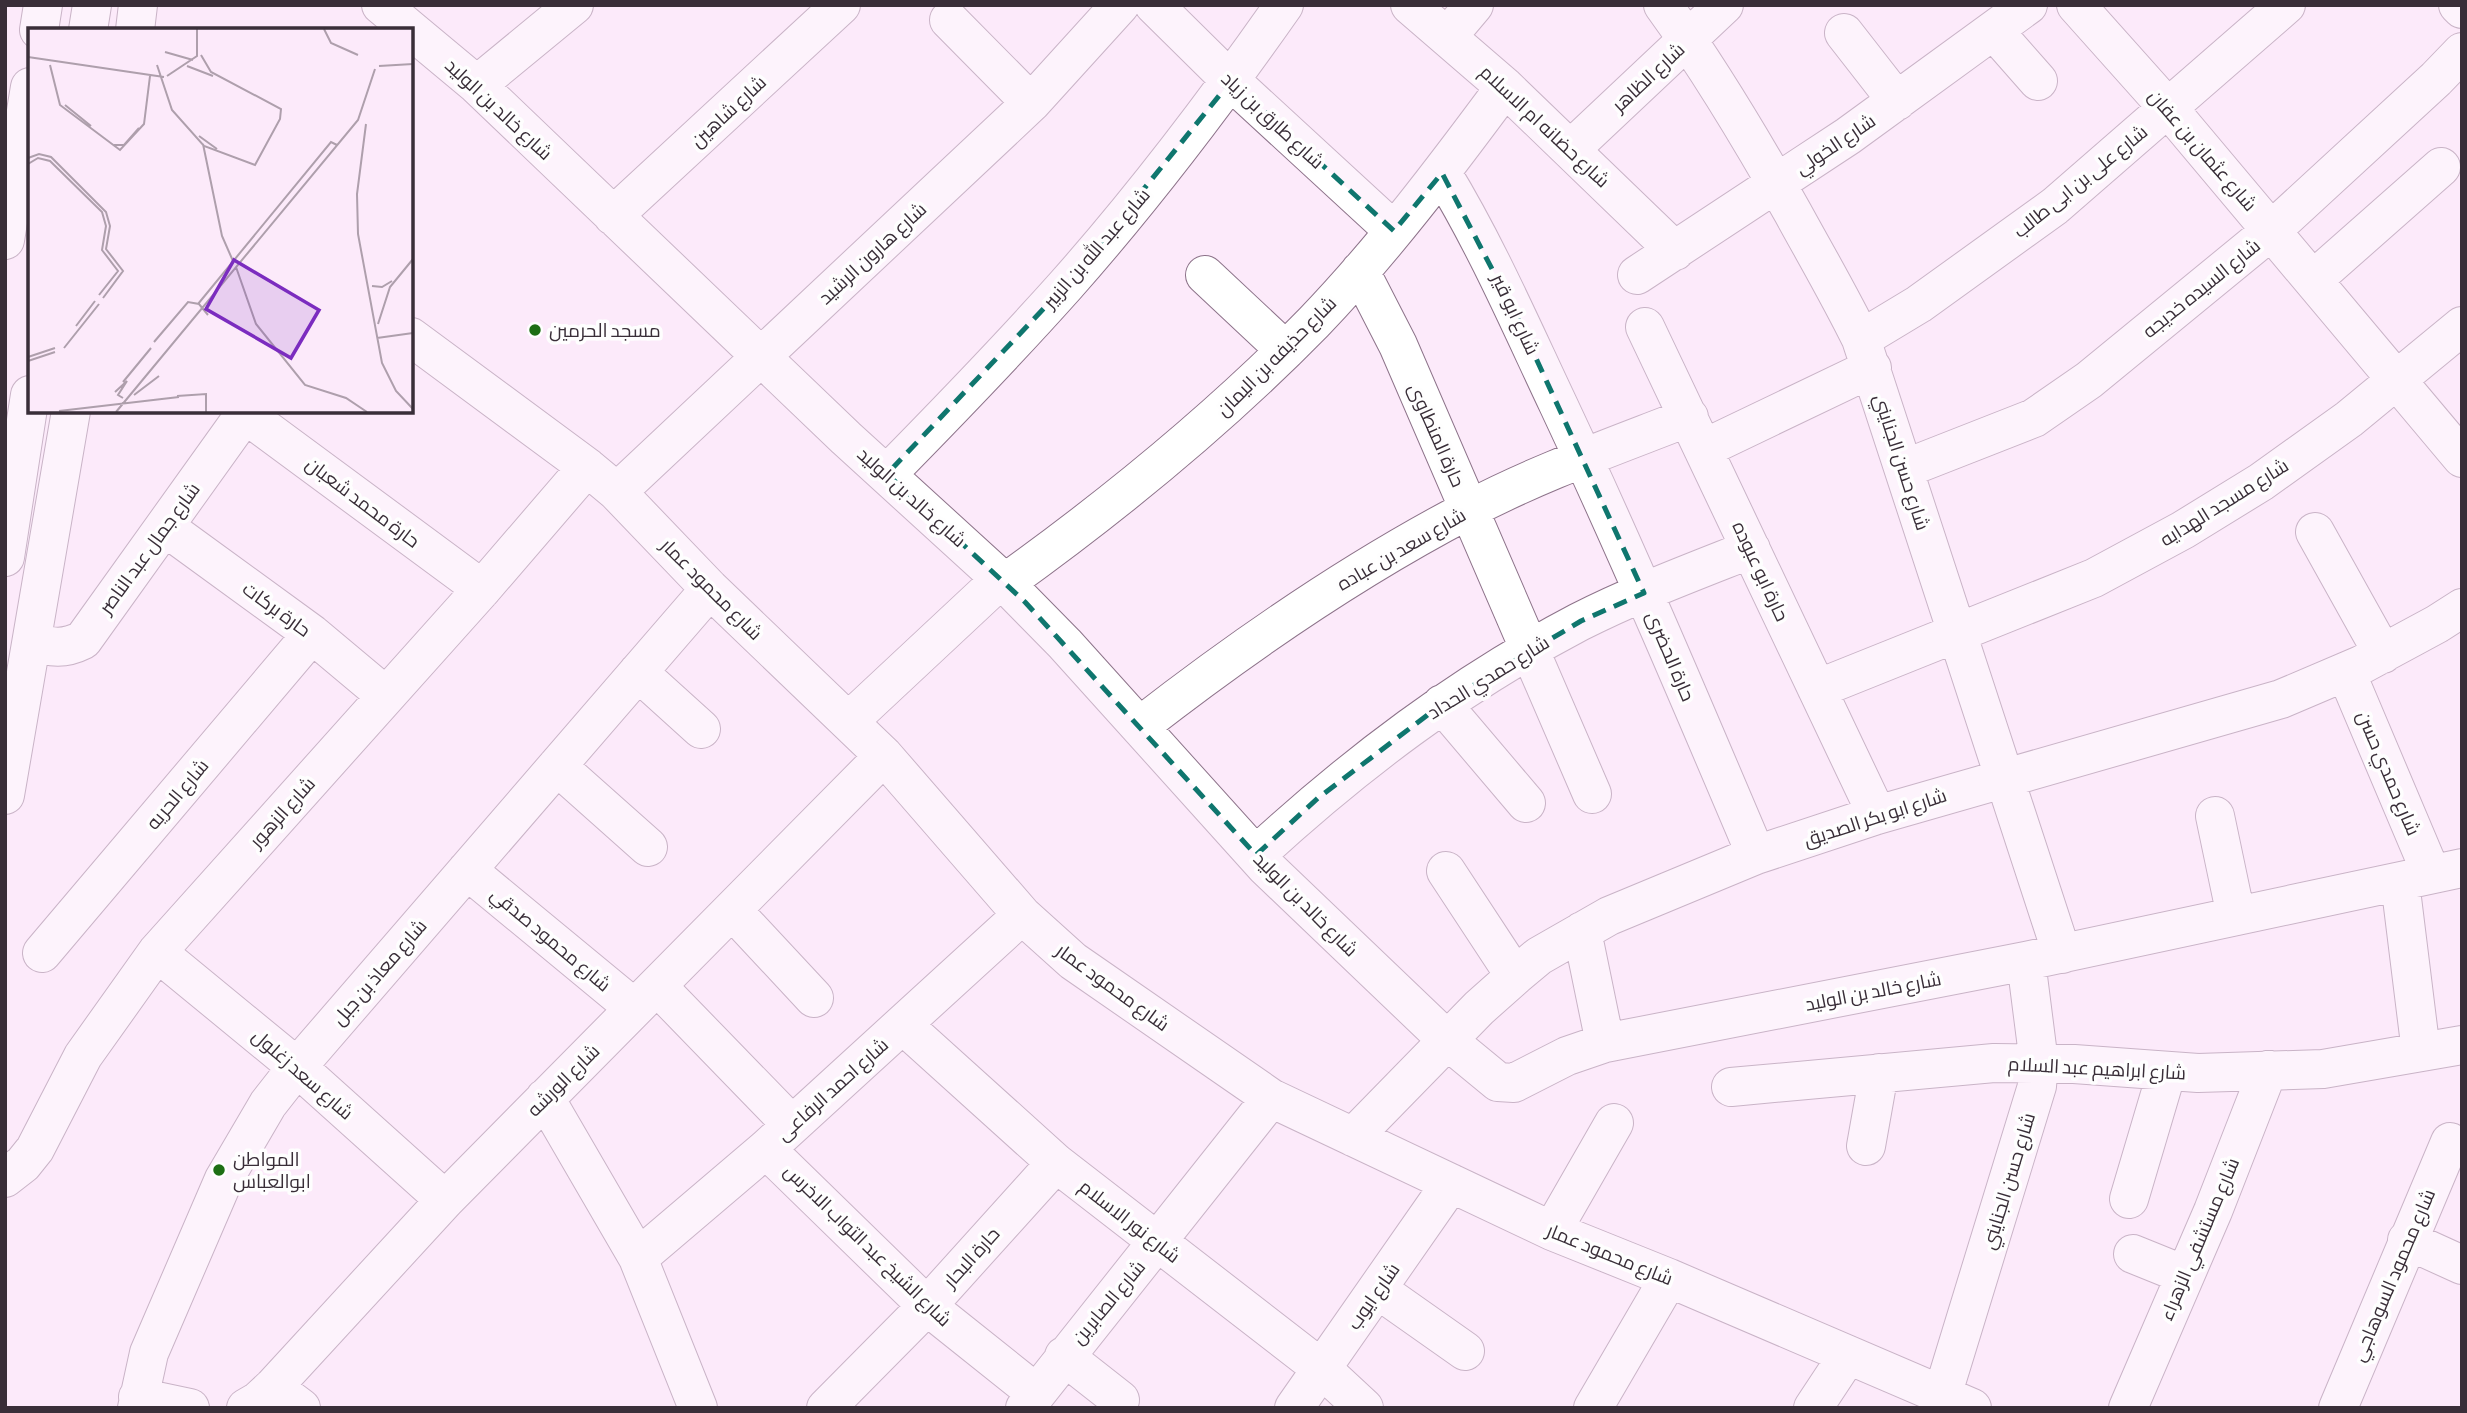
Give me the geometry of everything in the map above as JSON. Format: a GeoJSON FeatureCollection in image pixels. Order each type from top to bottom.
{"type":"FeatureCollection","features":[{"type":"Feature","properties":{"kind":"street"},"geometry":{"type":"LineString","coordinates":[[39,28],[43,5]]}},
{"type":"Feature","properties":{"kind":"street"},"geometry":{"type":"LineString","coordinates":[[88,28],[92,5]]}},
{"type":"Feature","properties":{"kind":"street"},"geometry":{"type":"LineString","coordinates":[[135,28],[138,5]]}},
{"type":"Feature","properties":{"kind":"street","name":"شارع خالد بن الوليد"},"geometry":{"type":"LineString","coordinates":[[381,5],[409,28]]}},
{"type":"Feature","properties":{"kind":"street"},"geometry":{"type":"LineString","coordinates":[[477,85],[574,5]]}},
{"type":"Feature","properties":{"kind":"street","name":"شارع شاهين"},"geometry":{"type":"LineString","coordinates":[[613,216],[841,5]]}},
{"type":"Feature","properties":{"kind":"street","name":"شارع هارون الرشيد"},"geometry":{"type":"LineString","coordinates":[[617,492],[1031,103],[1120,5]]}},
{"type":"Feature","properties":{"kind":"street","name":"شارع طارق بن زياد"},"geometry":{"type":"LineString","coordinates":[[1154,5],[1231,81],[1394,232]]}},
{"type":"Feature","properties":{"kind":"street","name":"شارع عبد الله بن الزبير"},"geometry":{"type":"LineString","coordinates":[[887,474],[979,381],[1067,284],[1151,185],[1231,81],[1284,5]]}},
{"type":"Feature","properties":{"kind":"street","name":"شارع حضانه ام الاسلام"},"geometry":{"type":"LineString","coordinates":[[1410,5],[1572,149],[1675,251]]}},
{"type":"Feature","properties":{"kind":"street"},"geometry":{"type":"LineString","coordinates":[[1447,37],[1474,5]]}},
{"type":"Feature","properties":{"kind":"street","name":"شارع حسن الجنايني"},"geometry":{"type":"LineString","coordinates":[[1663,5],[1688,40],[1776,184],[1844,303],[1866,354],[2062,954]]}},
{"type":"Feature","properties":{"kind":"street","name":"شارع الظاهر"},"geometry":{"type":"LineString","coordinates":[[1572,149],[1724,5]]}},
{"type":"Feature","properties":{"kind":"street","name":"شارع الخولي"},"geometry":{"type":"LineString","coordinates":[[1637,275],[1897,101],[2028,5]]}},
{"type":"Feature","properties":{"kind":"street","name":"شارع عثمان بن عفان"},"geometry":{"type":"LineString","coordinates":[[2076,5],[2272,230],[2462,458]]}},
{"type":"Feature","properties":{"kind":"street"},"geometry":{"type":"LineString","coordinates":[[2458,5],[2462,9]]}},
{"type":"Feature","properties":{"kind":"street","name":"شارع على بن ابى طالب"},"geometry":{"type":"LineString","coordinates":[[1696,433],[1866,354],[1919,304],[2054,206],[2168,108],[2269,11]]}},
{"type":"Feature","properties":{"kind":"street"},"geometry":{"type":"LineString","coordinates":[[949,20],[1031,103]]}},
{"type":"Feature","properties":{"kind":"street"},"geometry":{"type":"LineString","coordinates":[[1994,31],[2038,81]]}},
{"type":"Feature","properties":{"kind":"street","name":"شارع خالد بن الوليد"},"geometry":{"type":"LineString","coordinates":[[413,32],[477,85],[761,357],[1003,581],[1066,644],[1255,855],[1300,901],[1447,1040],[1498,1083],[1514,1083],[1567,1056],[1605,1043],[2062,954],[2431,874]]}},
{"type":"Feature","properties":{"kind":"street"},"geometry":{"type":"LineString","coordinates":[[1844,33],[1897,101]]}},
{"type":"Feature","properties":{"kind":"street","name":"شارع السيده خديجه"},"geometry":{"type":"LineString","coordinates":[[1904,469],[2034,418],[2089,380],[2272,230],[2462,52]]}},
{"type":"Feature","properties":{"kind":"street","name":"شارع حذيفه بن اليمان"},"geometry":{"type":"LineString","coordinates":[[849,721],[1003,581],[1088,524],[1242,393],[1394,232],[1442,173],[1505,87]]}},
{"type":"Feature","properties":{"kind":"street"},"geometry":{"type":"LineString","coordinates":[[5,240],[28,99]]}},
{"type":"Feature","properties":{"kind":"street"},"geometry":{"type":"LineString","coordinates":[[2313,280],[2441,167]]}},
{"type":"Feature","properties":{"kind":"street","name":"شارع ابو قير"},"geometry":{"type":"LineString","coordinates":[[1442,173],[1473,224],[1583,458]]}},
{"type":"Feature","properties":{"kind":"street","name":"حارة المنطاوى"},"geometry":{"type":"LineString","coordinates":[[1360,271],[1398,345],[1592,794]]}},
{"type":"Feature","properties":{"kind":"street"},"geometry":{"type":"LineString","coordinates":[[1205,275],[1285,350]]}},
{"type":"Feature","properties":{"kind":"street","name":"شارع مسجد الهدايه"},"geometry":{"type":"LineString","coordinates":[[1817,689],[2094,578],[2183,530],[2281,468],[2348,419],[2462,326]]}},
{"type":"Feature","properties":{"kind":"street","name":"حارة ابو عبوده"},"geometry":{"type":"LineString","coordinates":[[1645,327],[1877,815]]}},
{"type":"Feature","properties":{"kind":"street","name":"شارع محمود عمار"},"geometry":{"type":"LineString","coordinates":[[413,338],[617,492],[710,589],[884,756],[1022,915],[1073,961],[1271,1098],[1552,1231],[1669,1278],[1957,1402]]}},
{"type":"Feature","properties":{"kind":"street"},"geometry":{"type":"LineString","coordinates":[[5,557],[28,408]]}},
{"type":"Feature","properties":{"kind":"street"},"geometry":{"type":"LineString","coordinates":[[5,795],[71,413]]}},
{"type":"Feature","properties":{"kind":"street","name":"شارع جمال عبد الناصر"},"geometry":{"type":"LineString","coordinates":[[32,640],[44,646],[58,648],[83,640],[246,413]]}},
{"type":"Feature","properties":{"kind":"street","name":"حارة محمد شعبان"},"geometry":{"type":"LineString","coordinates":[[246,413],[482,589]]}},
{"type":"Feature","properties":{"kind":"street","name":"شارع سعد بن عباده"},"geometry":{"type":"LineString","coordinates":[[1140,726],[1216,667],[1295,612],[1377,561],[1470,509],[1583,458],[1696,433]]}},
{"type":"Feature","properties":{"kind":"street","name":"حارة الحضرى"},"geometry":{"type":"LineString","coordinates":[[1583,458],[1756,855]]}},
{"type":"Feature","properties":{"kind":"street","name":"شارع الزهور"},"geometry":{"type":"LineString","coordinates":[[5,1178],[23,1164],[35,1149],[83,1056],[157,952],[482,589],[587,467]]}},
{"type":"Feature","properties":{"kind":"street","name":"حارة بركات"},"geometry":{"type":"LineString","coordinates":[[164,527],[312,634],[386,696]]}},
{"type":"Feature","properties":{"kind":"street"},"geometry":{"type":"LineString","coordinates":[[2315,532],[2383,654]]}},
{"type":"Feature","properties":{"kind":"street","name":"شارع حمدي الحداد"},"geometry":{"type":"LineString","coordinates":[[1255,855],[1318,798],[1385,744],[1442,704],[1529,650],[1581,621],[1751,549]]}},
{"type":"Feature","properties":{"kind":"street","name":"شارع معاذ بن جبل"},"geometry":{"type":"LineString","coordinates":[[138,1402],[149,1353],[224,1179],[268,1104],[710,589]]}},
{"type":"Feature","properties":{"kind":"street","name":"شارع ابو بكر الصديق"},"geometry":{"type":"LineString","coordinates":[[1353,1137],[1479,1008],[1515,976],[1539,956],[1609,915],[1756,855],[1877,815],[2281,699],[2383,654],[2462,608]]}},
{"type":"Feature","properties":{"kind":"street","name":"شارع الحريه"},"geometry":{"type":"LineString","coordinates":[[42,953],[312,634]]}},
{"type":"Feature","properties":{"kind":"street"},"geometry":{"type":"LineString","coordinates":[[638,672],[701,729]]}},
{"type":"Feature","properties":{"kind":"street","name":"شارع حمدي حسن"},"geometry":{"type":"LineString","coordinates":[[2346,672],[2431,874]]}},
{"type":"Feature","properties":{"kind":"street"},"geometry":{"type":"LineString","coordinates":[[1442,704],[1527,803]]}},
{"type":"Feature","properties":{"kind":"street","name":"شارع الورشه"},"geometry":{"type":"LineString","coordinates":[[274,1401],[445,1200],[884,756]]}},
{"type":"Feature","properties":{"kind":"street"},"geometry":{"type":"LineString","coordinates":[[557,766],[648,847]]}},
{"type":"Feature","properties":{"kind":"street"},"geometry":{"type":"LineString","coordinates":[[2215,817],[2236,916]]}},
{"type":"Feature","properties":{"kind":"street","name":"شارع محمود صدقي"},"geometry":{"type":"LineString","coordinates":[[467,870],[646,997],[779,1137]]}},
{"type":"Feature","properties":{"kind":"street"},"geometry":{"type":"LineString","coordinates":[[1446,871],[1515,976]]}},
{"type":"Feature","properties":{"kind":"street"},"geometry":{"type":"LineString","coordinates":[[2421,1052],[2431,874]]}},
{"type":"Feature","properties":{"kind":"street"},"geometry":{"type":"LineString","coordinates":[[732,909],[814,998]]}},
{"type":"Feature","properties":{"kind":"street","name":"شارع احمد الرفاعى"},"geometry":{"type":"LineString","coordinates":[[638,1258],[779,1137],[1022,915]]}},
{"type":"Feature","properties":{"kind":"street"},"geometry":{"type":"LineString","coordinates":[[1582,931],[1605,1043]]}},
{"type":"Feature","properties":{"kind":"street","name":"شارع سعد زغلول"},"geometry":{"type":"LineString","coordinates":[[157,952],[297,1067],[445,1200]]}},
{"type":"Feature","properties":{"kind":"street","name":"شارع حسن الجنايني"},"geometry":{"type":"LineString","coordinates":[[1957,1402],[2037,1086],[2039,1063],[2026,961]]}},
{"type":"Feature","properties":{"kind":"street","name":"شارع نور الاسلام"},"geometry":{"type":"LineString","coordinates":[[903,1025],[1056,1163],[1322,1369],[1364,1408]]}},
{"type":"Feature","properties":{"kind":"street","name":"شارع ابراهيم عبد السلام"},"geometry":{"type":"LineString","coordinates":[[1731,1087],[1994,1063],[2039,1063],[2198,1073],[2323,1069],[2462,1045]]}},
{"type":"Feature","properties":{"kind":"street"},"geometry":{"type":"LineString","coordinates":[[2129,1199],[2167,1070]]}},
{"type":"Feature","properties":{"kind":"street","name":"شارع مستشفي الزهراء"},"geometry":{"type":"LineString","coordinates":[[2128,1408],[2213,1211],[2268,1070]]}},
{"type":"Feature","properties":{"kind":"street"},"geometry":{"type":"LineString","coordinates":[[1866,1146],[1879,1073]]}},
{"type":"Feature","properties":{"kind":"street"},"geometry":{"type":"LineString","coordinates":[[545,1098],[638,1258],[698,1408]]}},
{"type":"Feature","properties":{"kind":"street","name":"شارع الصابرين"},"geometry":{"type":"LineString","coordinates":[[1030,1400],[1271,1098]]}},
{"type":"Feature","properties":{"kind":"street"},"geometry":{"type":"LineString","coordinates":[[1552,1231],[1614,1123]]}},
{"type":"Feature","properties":{"kind":"street","name":"شارع محمود السوهاجي"},"geometry":{"type":"LineString","coordinates":[[2338,1408],[2447,1136]]}},
{"type":"Feature","properties":{"kind":"street","name":"شارع الشيخ عبد التواب الاخرس"},"geometry":{"type":"LineString","coordinates":[[779,1137],[927,1306],[1030,1400]]}},
{"type":"Feature","properties":{"kind":"street","name":"حارة البحار"},"geometry":{"type":"LineString","coordinates":[[826,1408],[927,1306],[1056,1163]]}},
{"type":"Feature","properties":{"kind":"street","name":"شارع ايوب"},"geometry":{"type":"LineString","coordinates":[[1294,1408],[1451,1183]]}},
{"type":"Feature","properties":{"kind":"street"},"geometry":{"type":"LineString","coordinates":[[2407,1240],[2462,1265]]}},
{"type":"Feature","properties":{"kind":"street"},"geometry":{"type":"LineString","coordinates":[[2133,1254],[2185,1275]]}},
{"type":"Feature","properties":{"kind":"street"},"geometry":{"type":"LineString","coordinates":[[1594,1408],[1669,1278]]}},
{"type":"Feature","properties":{"kind":"street"},"geometry":{"type":"LineString","coordinates":[[1377,1289],[1465,1351]]}},
{"type":"Feature","properties":{"kind":"street"},"geometry":{"type":"LineString","coordinates":[[1813,1408],[1847,1355]]}},
{"type":"Feature","properties":{"kind":"street"},"geometry":{"type":"LineString","coordinates":[[1064,1356],[1120,1400]]}},
{"type":"Feature","properties":{"kind":"street"},"geometry":{"type":"LineString","coordinates":[[138,1402],[190,1408]]}},
{"type":"Feature","properties":{"kind":"highlighted area"},"geometry":{"type":"Polygon","coordinates":[[[1231,81],[1394,231],[1442,173],[1517,317],[1644,593],[1581,621],[1442,704],[1318,798],[1256,855],[1025,602],[887,474],[1067,284],[1231,81]]]}},
{"type":"Feature","properties":{"kind":"place","name":"مسجد الحرمين"},"geometry":{"type":"Point","coordinates":[535,330]}},
{"type":"Feature","properties":{"kind":"place","name":"المواطن ابوالعباس"},"geometry":{"type":"Point","coordinates":[219,1170]}}]}
